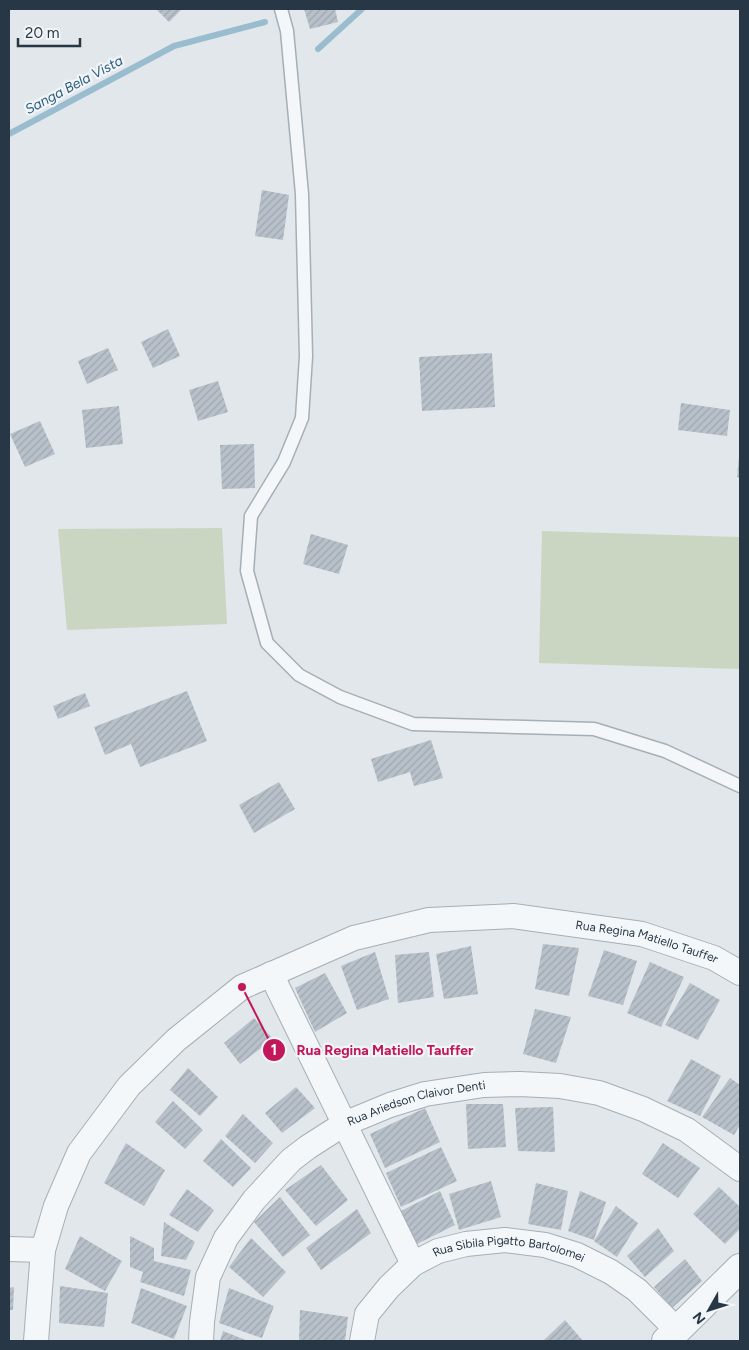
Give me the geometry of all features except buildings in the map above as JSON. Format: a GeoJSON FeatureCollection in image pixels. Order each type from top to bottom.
{"type":"FeatureCollection","features":[{"type":"Feature","properties":{"kind":"street","name":"Rua Regina Matiello Tauffer"},"geometry":{"type":"LineString","coordinates":[[36,1341],[43,1250],[56,1206],[79,1153],[129,1086],[176,1040],[242,987],[354,938],[430,920],[514,916],[642,934],[714,958],[740,973]]}},
{"type":"Feature","properties":{"kind":"street"},"geometry":{"type":"LineString","coordinates":[[270,974],[412,1264]]}},
{"type":"Feature","properties":{"kind":"street","name":"Rua Ariedson Claivor Denti"},"geometry":{"type":"LineString","coordinates":[[200,1341],[208,1277],[226,1238],[254,1200],[291,1160],[308,1146],[344,1124],[390,1105],[424,1094],[484,1085],[520,1084],[560,1086],[599,1093],[652,1113],[688,1130],[740,1169]]}},
{"type":"Feature","properties":{"kind":"street","name":"Rua Sibila Pigatto Bartolomei"},"geometry":{"type":"LineString","coordinates":[[362,1341],[367,1314],[389,1287],[412,1264],[438,1251],[466,1244],[505,1240],[545,1245],[577,1255],[611,1272],[637,1290],[672,1335]]}},
{"type":"Feature","properties":{"kind":"street"},"geometry":{"type":"LineString","coordinates":[[9,1249],[43,1250]]}},
{"type":"Feature","properties":{"kind":"street"},"geometry":{"type":"LineString","coordinates":[[672,1335],[740,1268]]}},
{"type":"Feature","properties":{"kind":"lane"},"geometry":{"type":"LineString","coordinates":[[281,9],[287,31],[302,194],[306,356],[302,418],[284,462],[251,516],[247,571],[267,643],[299,675],[340,697],[413,724],[594,729],[665,751],[740,786]]}},
{"type":"Feature","properties":{"kind":"green space"},"geometry":{"type":"Polygon","coordinates":[[[222,528],[227,624],[67,630],[58,529],[222,528]]]}},
{"type":"Feature","properties":{"kind":"green space"},"geometry":{"type":"Polygon","coordinates":[[[542,531],[740,537],[740,669],[539,663],[542,531]]]}},
{"type":"Feature","properties":{"kind":"waterway","name":"Sanga Bela Vista"},"geometry":{"type":"LineString","coordinates":[[318,49],[362,9]]}},
{"type":"Feature","properties":{"kind":"waterway","name":"Sanga Bela Vista"},"geometry":{"type":"LineString","coordinates":[[9,134],[174,46],[265,22]]}},
{"type":"Feature","properties":{"kind":"place","name":"Rua Regina Matiello Tauffer"},"geometry":{"type":"Point","coordinates":[242,987]}}]}
